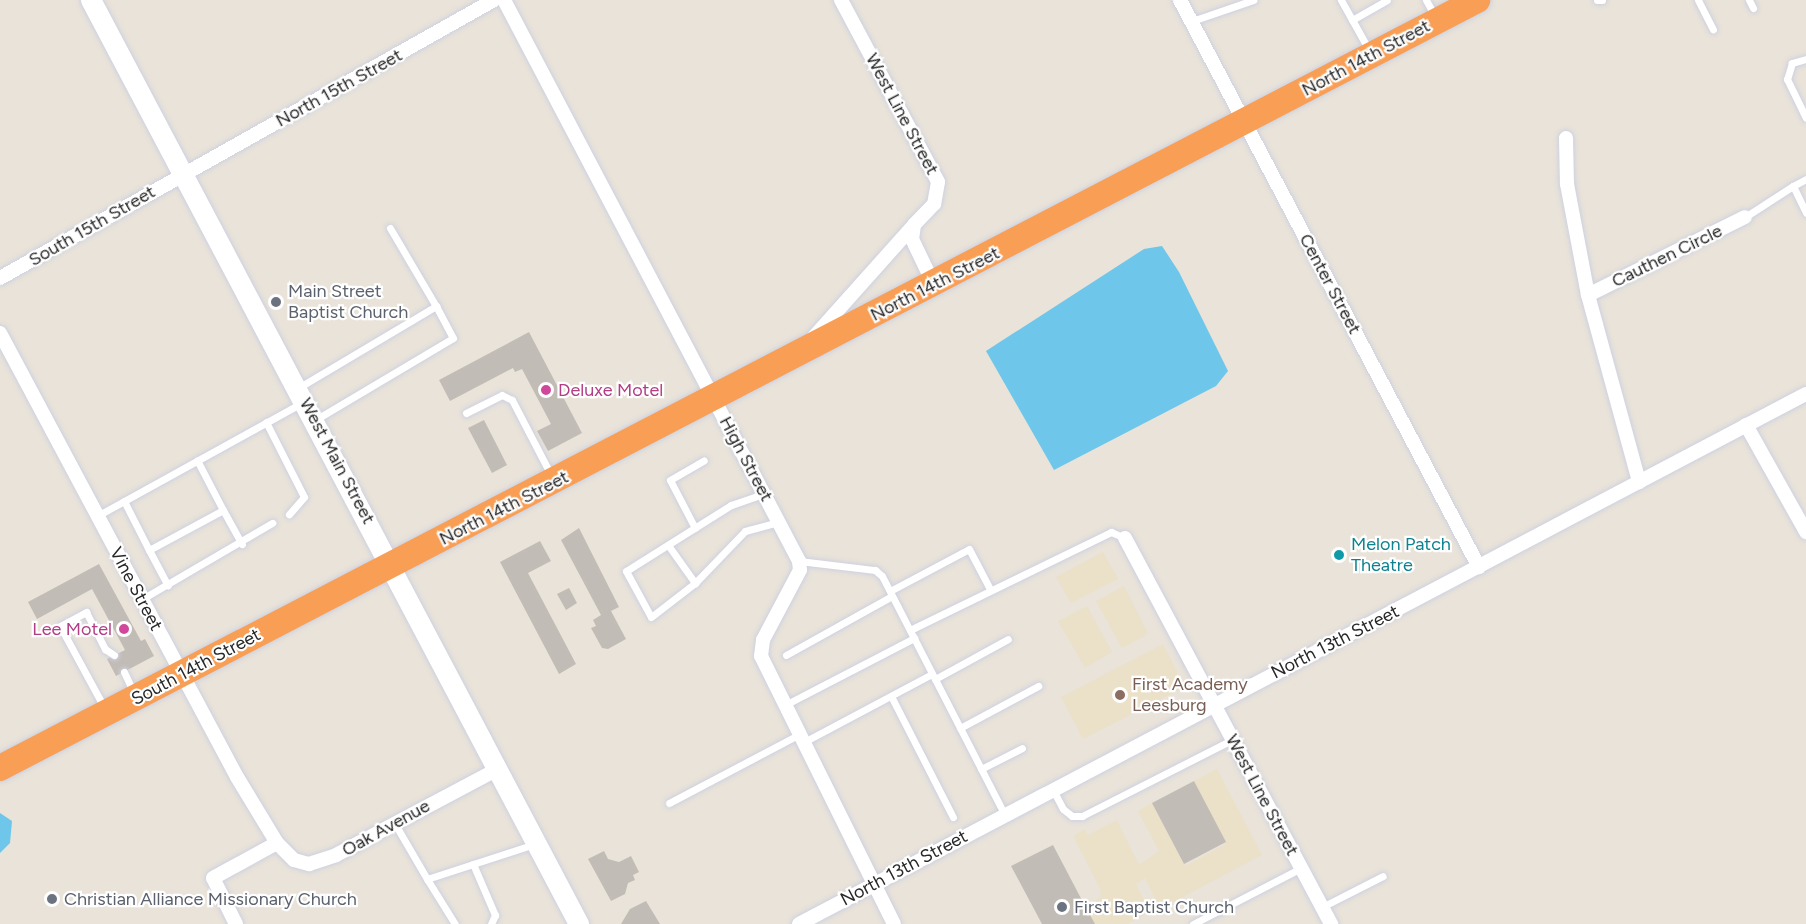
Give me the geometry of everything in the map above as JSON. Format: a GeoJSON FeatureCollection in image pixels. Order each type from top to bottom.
{"type":"FeatureCollection","features":[{"type":"Feature","properties":{"kind":"highway","name":"North 14th Street"},"geometry":{"type":"LineString","coordinates":[[393,565],[934,285],[1371,55],[1432,10],[1477,0]]}},
{"type":"Feature","properties":{"kind":"highway","name":"South 14th Street"},"geometry":{"type":"LineString","coordinates":[[0,768],[393,565]]}},
{"type":"Feature","properties":{"kind":"main road","name":"West Main Street"},"geometry":{"type":"LineString","coordinates":[[91,0],[393,565],[577,923]]}},
{"type":"Feature","properties":{"kind":"street","name":"North 15th Street"},"geometry":{"type":"LineString","coordinates":[[184,173],[494,0]]}},
{"type":"Feature","properties":{"kind":"street","name":"High Street"},"geometry":{"type":"LineString","coordinates":[[504,0],[799,561]]}},
{"type":"Feature","properties":{"kind":"street","name":"West Line Street"},"geometry":{"type":"LineString","coordinates":[[797,355],[934,204],[938,182],[841,0]]}},
{"type":"Feature","properties":{"kind":"street","name":"Center Street"},"geometry":{"type":"LineString","coordinates":[[1180,0],[1479,567]]}},
{"type":"Feature","properties":{"kind":"street"},"geometry":{"type":"LineString","coordinates":[[1566,138],[1567,184],[1588,295],[1639,482]]}},
{"type":"Feature","properties":{"kind":"street","name":"South 15th Street"},"geometry":{"type":"LineString","coordinates":[[0,279],[184,173]]}},
{"type":"Feature","properties":{"kind":"street","name":"Cauthen Circle"},"geometry":{"type":"LineString","coordinates":[[1588,295],[1745,217]]}},
{"type":"Feature","properties":{"kind":"street"},"geometry":{"type":"LineString","coordinates":[[914,225],[912,239],[934,285]]}},
{"type":"Feature","properties":{"kind":"street","name":"Vine Street"},"geometry":{"type":"LineString","coordinates":[[0,333],[182,674],[277,843]]}},
{"type":"Feature","properties":{"kind":"street","name":"North 13th Street"},"geometry":{"type":"LineString","coordinates":[[799,924],[1806,394]]}},
{"type":"Feature","properties":{"kind":"street"},"geometry":{"type":"LineString","coordinates":[[1746,425],[1806,532]]}},
{"type":"Feature","properties":{"kind":"street","name":"West Line Street"},"geometry":{"type":"LineString","coordinates":[[1125,538],[1331,924]]}},
{"type":"Feature","properties":{"kind":"street"},"geometry":{"type":"LineString","coordinates":[[799,561],[800,570],[763,640],[761,656],[783,706],[894,924]]}},
{"type":"Feature","properties":{"kind":"street","name":"Oak Avenue"},"geometry":{"type":"LineString","coordinates":[[277,843],[294,860],[309,864],[336,855],[498,770]]}},
{"type":"Feature","properties":{"kind":"street"},"geometry":{"type":"LineString","coordinates":[[236,924],[213,878],[277,843]]}},
{"type":"Feature","properties":{"kind":"lane"},"geometry":{"type":"LineString","coordinates":[[1192,21],[1253,0]]}},
{"type":"Feature","properties":{"kind":"lane"},"geometry":{"type":"LineString","coordinates":[[1341,0],[1371,55]]}},
{"type":"Feature","properties":{"kind":"lane"},"geometry":{"type":"LineString","coordinates":[[1352,20],[1387,0]]}},
{"type":"Feature","properties":{"kind":"lane"},"geometry":{"type":"LineString","coordinates":[[1597,0],[1602,0]]}},
{"type":"Feature","properties":{"kind":"lane"},"geometry":{"type":"LineString","coordinates":[[1698,0],[1713,29]]}},
{"type":"Feature","properties":{"kind":"lane"},"geometry":{"type":"LineString","coordinates":[[1749,0],[1753,8]]}},
{"type":"Feature","properties":{"kind":"lane"},"geometry":{"type":"LineString","coordinates":[[1806,59],[1792,63],[1787,79],[1806,118]]}},
{"type":"Feature","properties":{"kind":"lane"},"geometry":{"type":"LineString","coordinates":[[1745,217],[1806,179]]}},
{"type":"Feature","properties":{"kind":"lane"},"geometry":{"type":"LineString","coordinates":[[1793,186],[1806,213]]}},
{"type":"Feature","properties":{"kind":"lane"},"geometry":{"type":"LineString","coordinates":[[315,420],[453,338],[390,228]]}},
{"type":"Feature","properties":{"kind":"lane"},"geometry":{"type":"LineString","coordinates":[[97,516],[266,422],[302,394],[436,306]]}},
{"type":"Feature","properties":{"kind":"lane"},"geometry":{"type":"LineString","coordinates":[[466,413],[502,395],[512,400],[554,482]]}},
{"type":"Feature","properties":{"kind":"lane"},"geometry":{"type":"LineString","coordinates":[[266,422],[304,497],[289,514]]}},
{"type":"Feature","properties":{"kind":"lane"},"geometry":{"type":"LineString","coordinates":[[197,460],[242,544]]}},
{"type":"Feature","properties":{"kind":"lane"},"geometry":{"type":"LineString","coordinates":[[695,528],[670,480],[704,460]]}},
{"type":"Feature","properties":{"kind":"lane"},"geometry":{"type":"LineString","coordinates":[[764,494],[731,505],[626,571],[651,617],[695,583],[745,531],[779,522]]}},
{"type":"Feature","properties":{"kind":"lane"},"geometry":{"type":"LineString","coordinates":[[124,501],[168,585]]}},
{"type":"Feature","properties":{"kind":"lane"},"geometry":{"type":"LineString","coordinates":[[149,550],[223,510]]}},
{"type":"Feature","properties":{"kind":"lane"},"geometry":{"type":"LineString","coordinates":[[142,599],[242,544],[272,523]]}},
{"type":"Feature","properties":{"kind":"lane"},"geometry":{"type":"LineString","coordinates":[[910,630],[990,589],[1037,571],[1111,532],[1125,538]]}},
{"type":"Feature","properties":{"kind":"lane"},"geometry":{"type":"LineString","coordinates":[[668,545],[695,583]]}},
{"type":"Feature","properties":{"kind":"lane"},"geometry":{"type":"LineString","coordinates":[[786,655],[969,549],[990,589]]}},
{"type":"Feature","properties":{"kind":"lane"},"geometry":{"type":"LineString","coordinates":[[799,561],[875,570],[891,593],[1005,815]]}},
{"type":"Feature","properties":{"kind":"lane"},"geometry":{"type":"LineString","coordinates":[[106,713],[60,626],[86,612],[105,649],[114,655]]}},
{"type":"Feature","properties":{"kind":"lane"},"geometry":{"type":"LineString","coordinates":[[783,706],[914,638]]}},
{"type":"Feature","properties":{"kind":"lane"},"geometry":{"type":"LineString","coordinates":[[669,803],[934,677],[1008,639]]}},
{"type":"Feature","properties":{"kind":"lane"},"geometry":{"type":"LineString","coordinates":[[124,672],[137,698]]}},
{"type":"Feature","properties":{"kind":"lane"},"geometry":{"type":"LineString","coordinates":[[960,728],[1038,686]]}},
{"type":"Feature","properties":{"kind":"lane"},"geometry":{"type":"LineString","coordinates":[[891,696],[953,817]]}},
{"type":"Feature","properties":{"kind":"lane"},"geometry":{"type":"LineString","coordinates":[[1053,790],[1064,810],[1072,816],[1082,816],[1232,740]]}},
{"type":"Feature","properties":{"kind":"lane"},"geometry":{"type":"LineString","coordinates":[[981,769],[1022,748]]}},
{"type":"Feature","properties":{"kind":"lane"},"geometry":{"type":"LineString","coordinates":[[395,824],[455,924]]}},
{"type":"Feature","properties":{"kind":"lane"},"geometry":{"type":"LineString","coordinates":[[427,879],[536,844]]}},
{"type":"Feature","properties":{"kind":"lane"},"geometry":{"type":"LineString","coordinates":[[473,864],[495,915],[491,924]]}},
{"type":"Feature","properties":{"kind":"lane"},"geometry":{"type":"LineString","coordinates":[[1193,924],[1301,868]]}},
{"type":"Feature","properties":{"kind":"lane"},"geometry":{"type":"LineString","coordinates":[[1322,907],[1383,876]]}},
{"type":"Feature","properties":{"kind":"shaded area"},"geometry":{"type":"Polygon","coordinates":[[[1103,552],[1118,579],[1071,603],[1056,577],[1103,552]]]}},
{"type":"Feature","properties":{"kind":"shaded area"},"geometry":{"type":"Polygon","coordinates":[[[1124,586],[1148,634],[1122,648],[1096,601],[1124,586]]]}},
{"type":"Feature","properties":{"kind":"shaded area"},"geometry":{"type":"Polygon","coordinates":[[[1087,606],[1112,652],[1085,668],[1058,621],[1087,606]]]}},
{"type":"Feature","properties":{"kind":"shaded area"},"geometry":{"type":"Polygon","coordinates":[[[1163,644],[1185,687],[1083,739],[1061,697],[1163,644]]]}},
{"type":"Feature","properties":{"kind":"shaded area"},"geometry":{"type":"Polygon","coordinates":[[[1217,769],[1262,855],[1160,909],[1145,878],[1136,884],[1150,912],[1128,924],[1094,924],[1085,906],[1101,897],[1100,888],[1073,836],[1085,829],[1088,835],[1117,820],[1139,865],[1159,851],[1138,811],[1152,803],[1185,866],[1226,844],[1194,781],[1217,769]]]}},
{"type":"Feature","properties":{"kind":"water"},"geometry":{"type":"Polygon","coordinates":[[[1162,246],[1179,272],[1228,371],[1216,386],[1054,470],[986,351],[1144,249],[1162,246]]]}},
{"type":"Feature","properties":{"kind":"water"},"geometry":{"type":"Polygon","coordinates":[[[0,813],[12,821],[10,843],[0,853],[0,813]]]}},
{"type":"Feature","properties":{"kind":"building","name":"Deluxe Motel"},"geometry":{"type":"Polygon","coordinates":[[[529,332],[582,433],[548,451],[537,431],[551,424],[522,369],[515,372],[513,368],[450,401],[439,380],[529,332]]]}},
{"type":"Feature","properties":{"kind":"building"},"geometry":{"type":"Polygon","coordinates":[[[484,420],[507,465],[492,473],[468,428],[484,420]]]}},
{"type":"Feature","properties":{"kind":"building"},"geometry":{"type":"Polygon","coordinates":[[[579,528],[619,607],[611,611],[626,639],[608,649],[602,648],[591,628],[596,626],[593,620],[601,615],[561,540],[579,528]]]}},
{"type":"Feature","properties":{"kind":"building"},"geometry":{"type":"Polygon","coordinates":[[[540,541],[551,561],[528,573],[576,664],[559,674],[500,562],[540,541]]]}},
{"type":"Feature","properties":{"kind":"building","name":"Lee Motel"},"geometry":{"type":"Polygon","coordinates":[[[99,564],[141,641],[145,639],[154,656],[116,676],[107,659],[125,650],[92,589],[37,619],[28,602],[99,564]]]}},
{"type":"Feature","properties":{"kind":"building"},"geometry":{"type":"Polygon","coordinates":[[[569,588],[577,603],[566,610],[557,594],[569,588]]]}},
{"type":"Feature","properties":{"kind":"building"},"geometry":{"type":"Polygon","coordinates":[[[1194,781],[1226,842],[1184,864],[1152,803],[1194,781]]]}},
{"type":"Feature","properties":{"kind":"building"},"geometry":{"type":"Polygon","coordinates":[[[1053,845],[1095,924],[1042,924],[1011,866],[1053,845]]]}},
{"type":"Feature","properties":{"kind":"building"},"geometry":{"type":"Polygon","coordinates":[[[604,851],[608,859],[619,862],[631,856],[639,872],[633,875],[635,880],[628,883],[625,894],[611,901],[588,859],[604,851]]]}},
{"type":"Feature","properties":{"kind":"building"},"geometry":{"type":"Polygon","coordinates":[[[646,901],[660,924],[621,924],[630,909],[646,901]]]}},
{"type":"Feature","properties":{"kind":"place","name":"Main Street Baptist Church"},"geometry":{"type":"Point","coordinates":[276,302]}},
{"type":"Feature","properties":{"kind":"place","name":"Deluxe Motel"},"geometry":{"type":"Point","coordinates":[546,390]}},
{"type":"Feature","properties":{"kind":"place","name":"Melon Patch Theatre"},"geometry":{"type":"Point","coordinates":[1339,555]}},
{"type":"Feature","properties":{"kind":"place","name":"Lee Motel"},"geometry":{"type":"Point","coordinates":[124,629]}},
{"type":"Feature","properties":{"kind":"place","name":"First Academy Leesburg"},"geometry":{"type":"Point","coordinates":[1120,695]}},
{"type":"Feature","properties":{"kind":"place","name":"Christian Alliance Missionary Church"},"geometry":{"type":"Point","coordinates":[52,899]}},
{"type":"Feature","properties":{"kind":"place","name":"First Baptist Church"},"geometry":{"type":"Point","coordinates":[1062,907]}}]}
